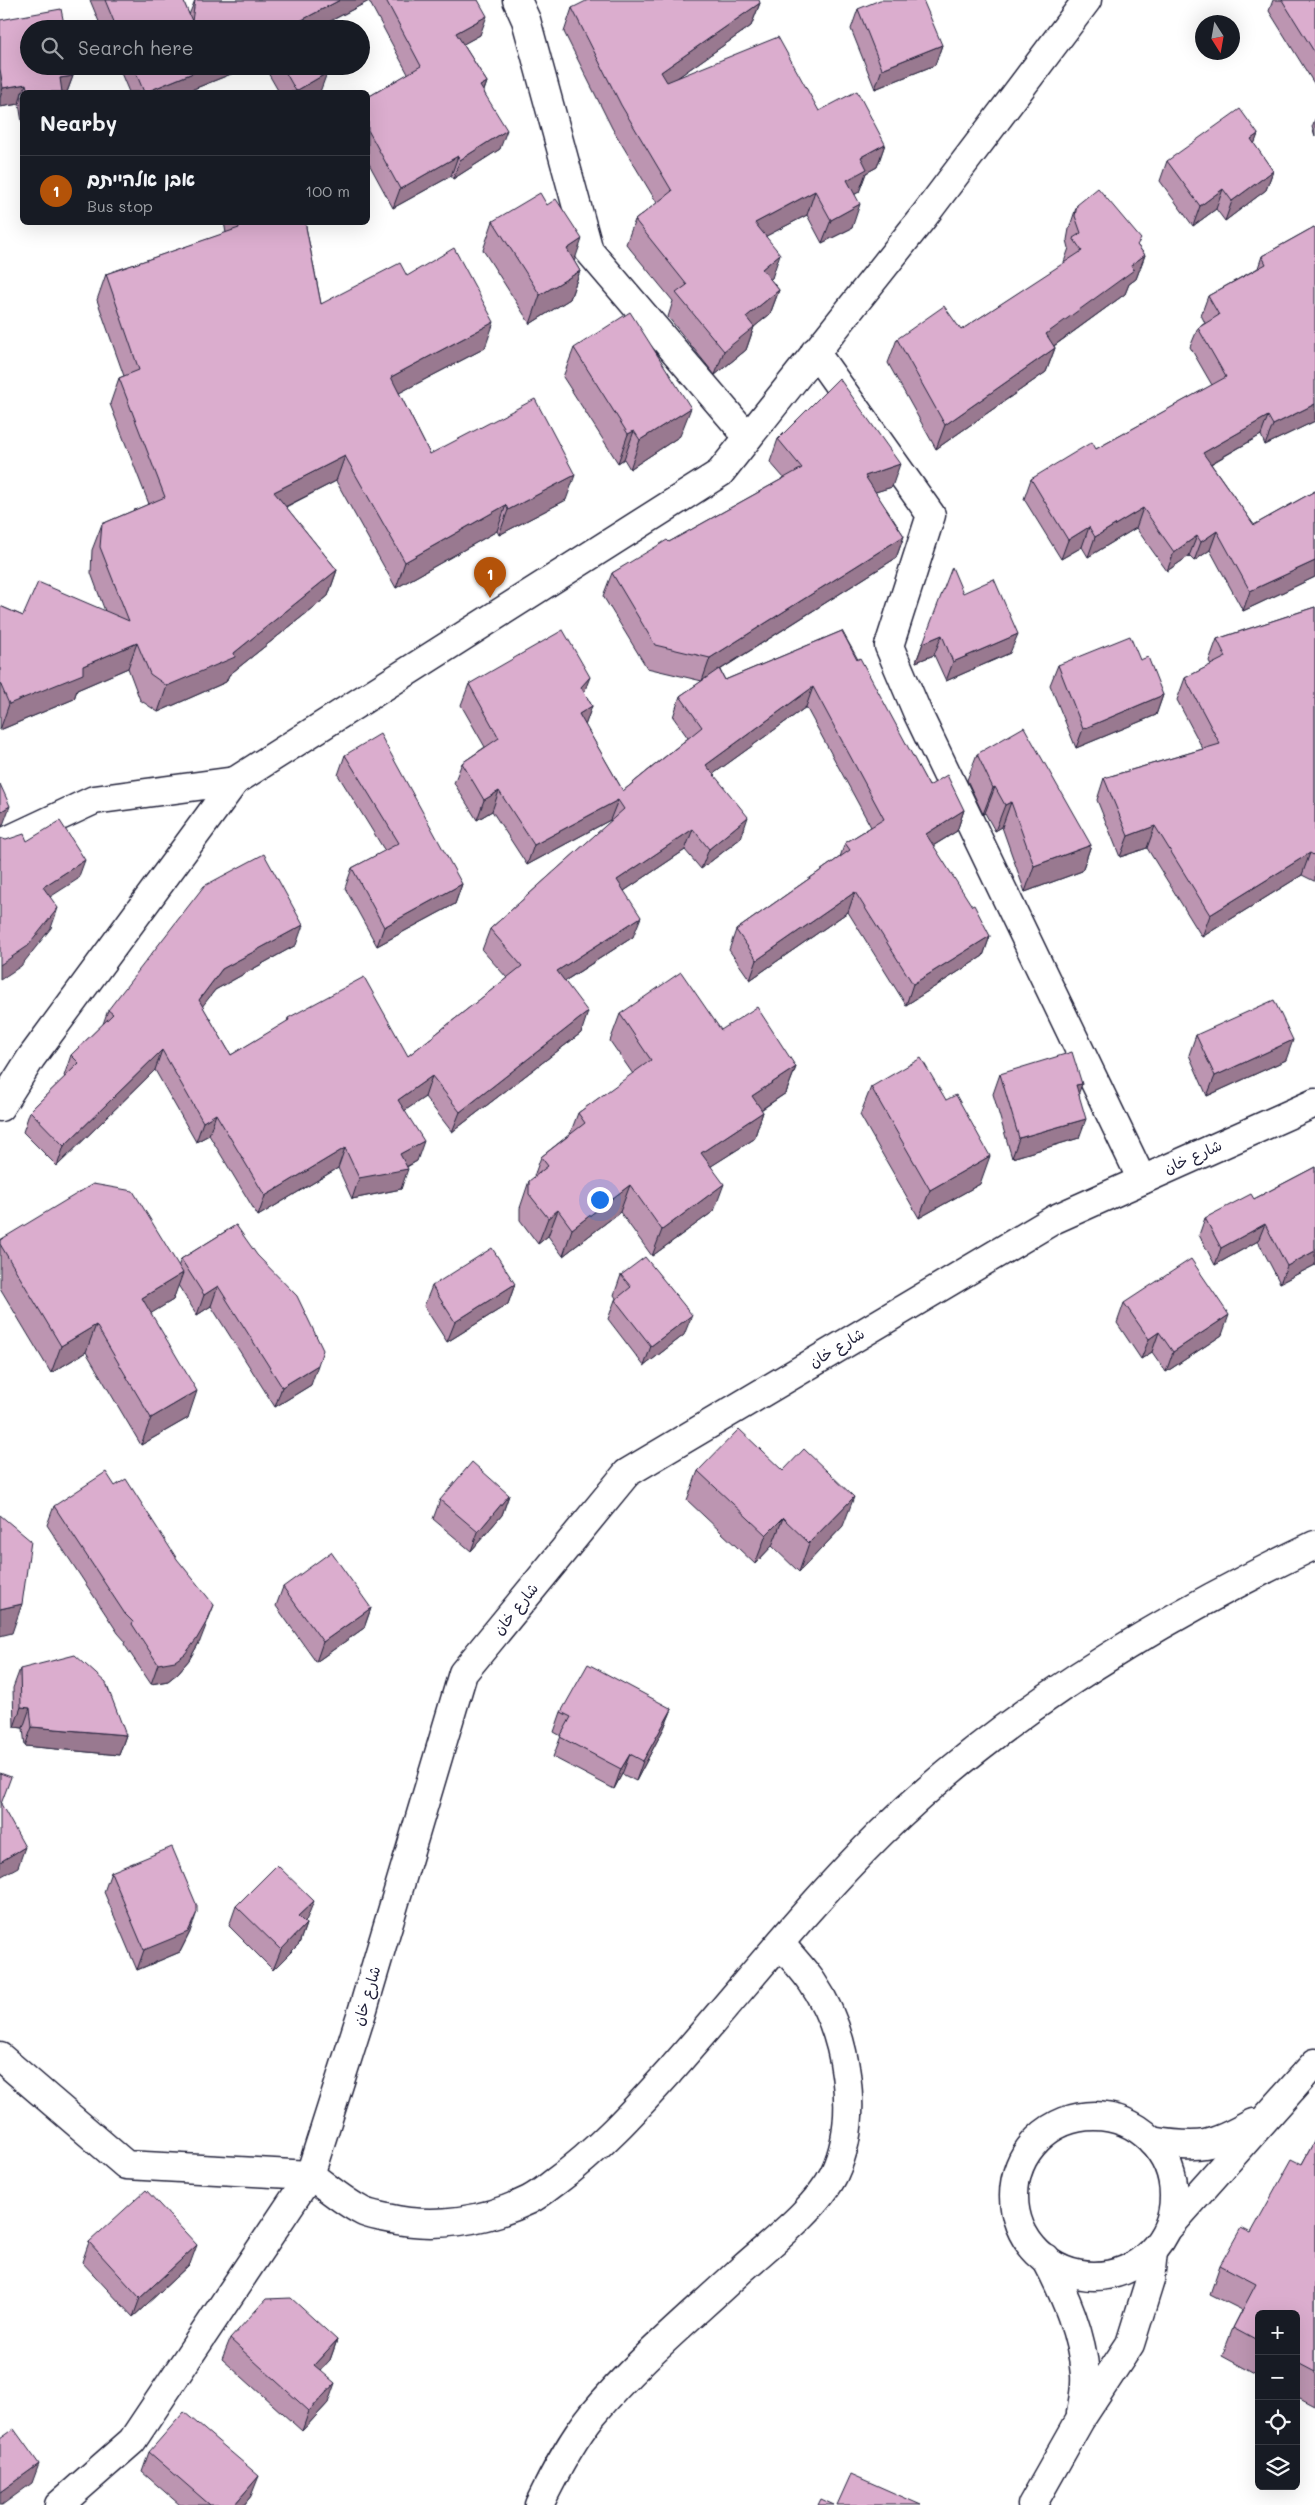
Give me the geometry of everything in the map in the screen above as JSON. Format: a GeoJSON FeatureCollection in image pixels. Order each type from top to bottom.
{"type":"FeatureCollection","features":[{"type":"Feature","properties":{"kind":"street"},"geometry":{"type":"LineString","coordinates":[[517,0],[526,20],[589,251],[748,437]]}},
{"type":"Feature","properties":{"kind":"street"},"geometry":{"type":"LineString","coordinates":[[0,1107],[31,1058],[234,781],[720,473],[924,216],[1087,0]]}},
{"type":"Feature","properties":{"kind":"street"},"geometry":{"type":"LineString","coordinates":[[816,352],[931,515],[889,646],[922,723],[1142,1180]]}},
{"type":"Feature","properties":{"kind":"street"},"geometry":{"type":"LineString","coordinates":[[0,844],[94,800],[234,781]]}},
{"type":"Feature","properties":{"kind":"street","name":"شارع خان"},"geometry":{"type":"LineString","coordinates":[[59,2505],[132,2441],[310,2175],[363,2009],[463,1673],[627,1473],[1055,1219],[1315,1103]]}},
{"type":"Feature","properties":{"kind":"street"},"geometry":{"type":"LineString","coordinates":[[0,2057],[126,2165],[310,2175],[364,2213],[407,2223],[443,2223],[496,2213],[532,2198],[576,2167],[619,2128],[780,1944],[881,1833],[956,1765],[1032,1708],[1140,1639],[1240,1580],[1315,1545]]}},
{"type":"Feature","properties":{"kind":"street"},"geometry":{"type":"LineString","coordinates":[[539,2505],[556,2470],[592,2415],[641,2363],[808,2208],[833,2174],[844,2144],[849,2113],[847,2082],[841,2050],[830,2017],[812,1982],[780,1944]]}},
{"type":"Feature","properties":{"kind":"street"},"geometry":{"type":"LineString","coordinates":[[1168,2228],[1174,2202],[1172,2176],[1162,2152],[1144,2132],[1120,2119],[1094,2115],[1068,2120],[1044,2132],[1026,2151],[1016,2176],[1013,2202],[1020,2228],[1034,2250],[1055,2266],[1080,2275],[1106,2275],[1132,2267],[1152,2251],[1168,2228],[1315,2063]]}},
{"type":"Feature","properties":{"kind":"street"},"geometry":{"type":"LineString","coordinates":[[1152,2141],[1180,2146],[1208,2145],[1228,2138],[1270,2114]]}},
{"type":"Feature","properties":{"kind":"street"},"geometry":{"type":"LineString","coordinates":[[1032,2505],[1080,2420],[1130,2344],[1150,2280],[1152,2251]]}},
{"type":"Feature","properties":{"kind":"street"},"geometry":{"type":"LineString","coordinates":[[1046,2259],[1065,2295],[1078,2339],[1086,2376],[1080,2420]]}},
{"type":"Feature","properties":{"kind":"building"},"geometry":{"type":"Polygon","coordinates":[[[105,0],[183,0],[192,20],[113,20],[105,0]]]}},
{"type":"Feature","properties":{"kind":"building"},"geometry":{"type":"Polygon","coordinates":[[[195,0],[340,0],[302,20],[192,20],[195,0]]]}},
{"type":"Feature","properties":{"kind":"building"},"geometry":{"type":"Polygon","coordinates":[[[386,0],[478,0],[487,16],[456,33],[487,82],[480,86],[507,130],[460,160],[458,156],[400,189],[370,134],[370,96],[421,66],[386,0]]]}},
{"type":"Feature","properties":{"kind":"building"},"geometry":{"type":"Polygon","coordinates":[[[588,0],[759,0],[760,3],[661,72],[667,82],[778,37],[819,111],[857,91],[885,144],[861,157],[867,169],[847,180],[860,204],[831,220],[815,191],[755,223],[780,254],[762,269],[779,290],[746,317],[754,327],[724,351],[676,293],[687,285],[635,220],[672,191],[621,105],[572,8],[588,0]]]}},
{"type":"Feature","properties":{"kind":"building"},"geometry":{"type":"Polygon","coordinates":[[[880,0],[923,0],[942,45],[882,69],[858,9],[880,0]]]}},
{"type":"Feature","properties":{"kind":"building"},"geometry":{"type":"Polygon","coordinates":[[[1282,0],[1315,0],[1315,53],[1282,0]]]}},
{"type":"Feature","properties":{"kind":"building"},"geometry":{"type":"Polygon","coordinates":[[[61,9],[63,20],[20,20],[20,75],[73,75],[60,78],[62,90],[28,90],[26,84],[3,88],[0,69],[0,20],[61,9]]]}},
{"type":"Feature","properties":{"kind":"building"},"geometry":{"type":"Polygon","coordinates":[[[137,75],[188,75],[151,90],[143,90],[137,75]]]}},
{"type":"Feature","properties":{"kind":"building"},"geometry":{"type":"Polygon","coordinates":[[[287,75],[324,75],[298,90],[295,90],[287,75]]]}},
{"type":"Feature","properties":{"kind":"building"},"geometry":{"type":"Polygon","coordinates":[[[1240,109],[1258,134],[1251,139],[1273,171],[1232,201],[1223,189],[1200,206],[1167,161],[1240,109]]]}},
{"type":"Feature","properties":{"kind":"building"},"geometry":{"type":"Polygon","coordinates":[[[1098,188],[1141,239],[1137,245],[1145,255],[1131,265],[1134,270],[1046,334],[1055,348],[945,425],[897,339],[944,306],[961,330],[1082,251],[1073,238],[1081,233],[1075,216],[1077,205],[1098,188]]]}},
{"type":"Feature","properties":{"kind":"building"},"geometry":{"type":"Polygon","coordinates":[[[540,193],[547,205],[556,199],[582,239],[567,249],[580,271],[540,295],[493,221],[540,193]]]}},
{"type":"Feature","properties":{"kind":"building"},"geometry":{"type":"Polygon","coordinates":[[[238,225],[306,225],[321,304],[400,263],[407,276],[454,248],[494,322],[391,377],[430,454],[535,399],[575,475],[508,510],[506,505],[405,562],[345,456],[274,492],[337,570],[234,653],[235,657],[167,686],[150,674],[137,643],[83,666],[83,674],[9,704],[0,683],[0,606],[23,616],[38,582],[129,621],[100,547],[102,524],[165,497],[119,378],[139,370],[106,274],[239,228],[238,225]]]}},
{"type":"Feature","properties":{"kind":"building"},"geometry":{"type":"Polygon","coordinates":[[[1314,227],[1315,404],[1273,425],[1268,416],[1203,453],[1254,525],[1315,491],[1315,561],[1250,591],[1217,531],[1201,542],[1197,536],[1174,552],[1143,508],[1095,537],[1089,527],[1068,540],[1031,479],[1092,442],[1096,449],[1226,377],[1198,328],[1219,315],[1208,296],[1266,264],[1262,256],[1314,227]]]}},
{"type":"Feature","properties":{"kind":"building"},"geometry":{"type":"Polygon","coordinates":[[[630,312],[691,408],[640,440],[634,431],[628,434],[574,348],[630,312]]]}},
{"type":"Feature","properties":{"kind":"building"},"geometry":{"type":"Polygon","coordinates":[[[839,378],[900,464],[865,476],[904,536],[710,658],[655,645],[612,573],[667,540],[669,542],[802,468],[778,439],[839,378]]]}},
{"type":"Feature","properties":{"kind":"building"},"geometry":{"type":"Polygon","coordinates":[[[952,567],[963,593],[994,579],[1018,634],[953,662],[942,635],[923,643],[952,567]]]}},
{"type":"Feature","properties":{"kind":"building"},"geometry":{"type":"Polygon","coordinates":[[[1315,607],[1315,856],[1310,853],[1210,915],[1155,826],[1128,836],[1104,778],[1220,744],[1185,678],[1226,657],[1217,639],[1315,607]]]}},
{"type":"Feature","properties":{"kind":"building"},"geometry":{"type":"Polygon","coordinates":[[[563,630],[590,677],[581,687],[592,706],[579,714],[623,791],[702,727],[680,696],[719,669],[725,680],[842,631],[857,660],[860,658],[929,786],[947,775],[964,810],[926,834],[972,906],[974,905],[990,936],[913,984],[855,892],[757,960],[736,930],[850,850],[845,843],[884,819],[813,687],[706,765],[748,817],[709,849],[693,829],[617,880],[641,917],[557,971],[588,1012],[460,1112],[432,1076],[398,1100],[424,1141],[400,1154],[408,1169],[359,1178],[345,1148],[265,1196],[216,1114],[203,1122],[162,1050],[64,1146],[30,1111],[79,1063],[71,1055],[113,1014],[108,1010],[204,886],[264,854],[303,925],[222,969],[199,1000],[231,1055],[289,1020],[288,1018],[364,977],[408,1056],[522,966],[490,929],[624,809],[618,800],[534,845],[499,791],[484,800],[462,763],[499,738],[469,684],[563,630]]]}},
{"type":"Feature","properties":{"kind":"building"},"geometry":{"type":"Polygon","coordinates":[[[1130,636],[1140,660],[1148,657],[1163,695],[1083,729],[1058,665],[1130,636]]]}},
{"type":"Feature","properties":{"kind":"building"},"geometry":{"type":"Polygon","coordinates":[[[1024,727],[1091,845],[1034,866],[1011,802],[1005,805],[995,787],[993,788],[977,754],[1024,727]]]}},
{"type":"Feature","properties":{"kind":"building"},"geometry":{"type":"Polygon","coordinates":[[[380,734],[462,884],[384,927],[352,868],[399,843],[345,755],[380,734]]]}},
{"type":"Feature","properties":{"kind":"building"},"geometry":{"type":"Polygon","coordinates":[[[0,784],[10,806],[0,812],[0,784]]]}},
{"type":"Feature","properties":{"kind":"building"},"geometry":{"type":"Polygon","coordinates":[[[60,821],[85,860],[43,887],[58,908],[28,946],[0,965],[0,838],[6,840],[24,834],[27,841],[60,821]]]}},
{"type":"Feature","properties":{"kind":"building"},"geometry":{"type":"Polygon","coordinates":[[[681,972],[721,1030],[757,1007],[796,1067],[752,1096],[763,1112],[701,1153],[724,1184],[662,1230],[630,1185],[572,1229],[558,1210],[548,1218],[529,1194],[529,1181],[548,1166],[541,1157],[585,1123],[578,1113],[651,1060],[620,1014],[681,972]]]}},
{"type":"Feature","properties":{"kind":"building"},"geometry":{"type":"Polygon","coordinates":[[[1274,1000],[1293,1040],[1215,1076],[1196,1035],[1274,1000]]]}},
{"type":"Feature","properties":{"kind":"building"},"geometry":{"type":"Polygon","coordinates":[[[1072,1052],[1082,1084],[1076,1085],[1086,1119],[1019,1138],[1000,1074],[1072,1052]]]}},
{"type":"Feature","properties":{"kind":"building"},"geometry":{"type":"Polygon","coordinates":[[[921,1058],[946,1100],[956,1095],[990,1156],[930,1190],[871,1087],[921,1058]]]}},
{"type":"Feature","properties":{"kind":"building"},"geometry":{"type":"Polygon","coordinates":[[[1315,1167],[1315,1251],[1287,1266],[1265,1224],[1221,1248],[1205,1218],[1251,1194],[1254,1199],[1315,1167]]]}},
{"type":"Feature","properties":{"kind":"building"},"geometry":{"type":"Polygon","coordinates":[[[93,1184],[133,1191],[183,1273],[142,1298],[197,1391],[151,1418],[96,1325],[61,1346],[0,1244],[0,1240],[93,1184]]]}},
{"type":"Feature","properties":{"kind":"building"},"geometry":{"type":"Polygon","coordinates":[[[236,1225],[257,1255],[297,1296],[323,1350],[318,1365],[282,1387],[218,1286],[204,1295],[181,1259],[236,1225]]]}},
{"type":"Feature","properties":{"kind":"building"},"geometry":{"type":"Polygon","coordinates":[[[492,1248],[515,1284],[455,1322],[432,1286],[492,1248]]]}},
{"type":"Feature","properties":{"kind":"building"},"geometry":{"type":"Polygon","coordinates":[[[645,1257],[692,1315],[651,1346],[615,1300],[631,1287],[621,1275],[645,1257]]]}},
{"type":"Feature","properties":{"kind":"building"},"geometry":{"type":"Polygon","coordinates":[[[1191,1259],[1229,1315],[1173,1352],[1159,1332],[1149,1339],[1124,1303],[1191,1259]]]}},
{"type":"Feature","properties":{"kind":"building"},"geometry":{"type":"Polygon","coordinates":[[[739,1429],[783,1471],[804,1449],[854,1497],[809,1543],[783,1518],[766,1535],[698,1471],[739,1429]]]}},
{"type":"Feature","properties":{"kind":"building"},"geometry":{"type":"Polygon","coordinates":[[[472,1462],[509,1495],[478,1532],[440,1500],[472,1462]]]}},
{"type":"Feature","properties":{"kind":"building"},"geometry":{"type":"Polygon","coordinates":[[[106,1472],[115,1486],[126,1479],[177,1559],[214,1605],[196,1640],[185,1654],[175,1661],[158,1664],[132,1624],[133,1622],[125,1614],[54,1506],[106,1472]]]}},
{"type":"Feature","properties":{"kind":"building"},"geometry":{"type":"Polygon","coordinates":[[[0,1515],[31,1541],[22,1604],[0,1609],[0,1515]]]}},
{"type":"Feature","properties":{"kind":"building"},"geometry":{"type":"Polygon","coordinates":[[[331,1552],[371,1608],[323,1642],[283,1587],[331,1552]]]}},
{"type":"Feature","properties":{"kind":"building"},"geometry":{"type":"Polygon","coordinates":[[[75,1655],[106,1683],[126,1735],[32,1727],[30,1708],[21,1707],[20,1669],[75,1655]]]}},
{"type":"Feature","properties":{"kind":"building"},"geometry":{"type":"Polygon","coordinates":[[[588,1664],[672,1709],[643,1761],[630,1754],[621,1769],[560,1737],[571,1717],[561,1712],[588,1664]]]}},
{"type":"Feature","properties":{"kind":"building"},"geometry":{"type":"Polygon","coordinates":[[[0,1773],[11,1777],[1,1804],[25,1847],[0,1862],[0,1773]]]}},
{"type":"Feature","properties":{"kind":"building"},"geometry":{"type":"Polygon","coordinates":[[[172,1847],[197,1906],[197,1912],[188,1932],[144,1950],[111,1872],[172,1847]]]}},
{"type":"Feature","properties":{"kind":"building"},"geometry":{"type":"Polygon","coordinates":[[[277,1865],[314,1901],[298,1916],[306,1924],[281,1950],[236,1906],[277,1865]]]}},
{"type":"Feature","properties":{"kind":"building"},"geometry":{"type":"Polygon","coordinates":[[[1315,2140],[1315,2372],[1300,2364],[1300,2310],[1255,2310],[1255,2340],[1233,2328],[1256,2284],[1220,2265],[1241,2228],[1251,2233],[1292,2159],[1302,2164],[1315,2140]]]}},
{"type":"Feature","properties":{"kind":"building"},"geometry":{"type":"Polygon","coordinates":[[[146,2190],[197,2245],[140,2298],[89,2242],[146,2190]]]}},
{"type":"Feature","properties":{"kind":"building"},"geometry":{"type":"Polygon","coordinates":[[[291,2298],[337,2340],[314,2365],[335,2383],[309,2411],[230,2339],[266,2299],[291,2298]]]}},
{"type":"Feature","properties":{"kind":"building"},"geometry":{"type":"Polygon","coordinates":[[[184,2412],[259,2476],[234,2505],[210,2505],[149,2452],[184,2412]]]}},
{"type":"Feature","properties":{"kind":"building"},"geometry":{"type":"Polygon","coordinates":[[[14,2429],[39,2464],[0,2492],[0,2439],[14,2429]]]}},
{"type":"Feature","properties":{"kind":"building"},"geometry":{"type":"Polygon","coordinates":[[[851,2474],[921,2505],[837,2505],[851,2474]]]}},
{"type":"Feature","properties":{"kind":"building"},"geometry":{"type":"Polygon","coordinates":[[[821,2499],[834,2505],[818,2505],[821,2499]]]}},
{"type":"Feature","properties":{"kind":"place","name":"אבן אלהייתם"},"geometry":{"type":"Point","coordinates":[490,598]}}]}
